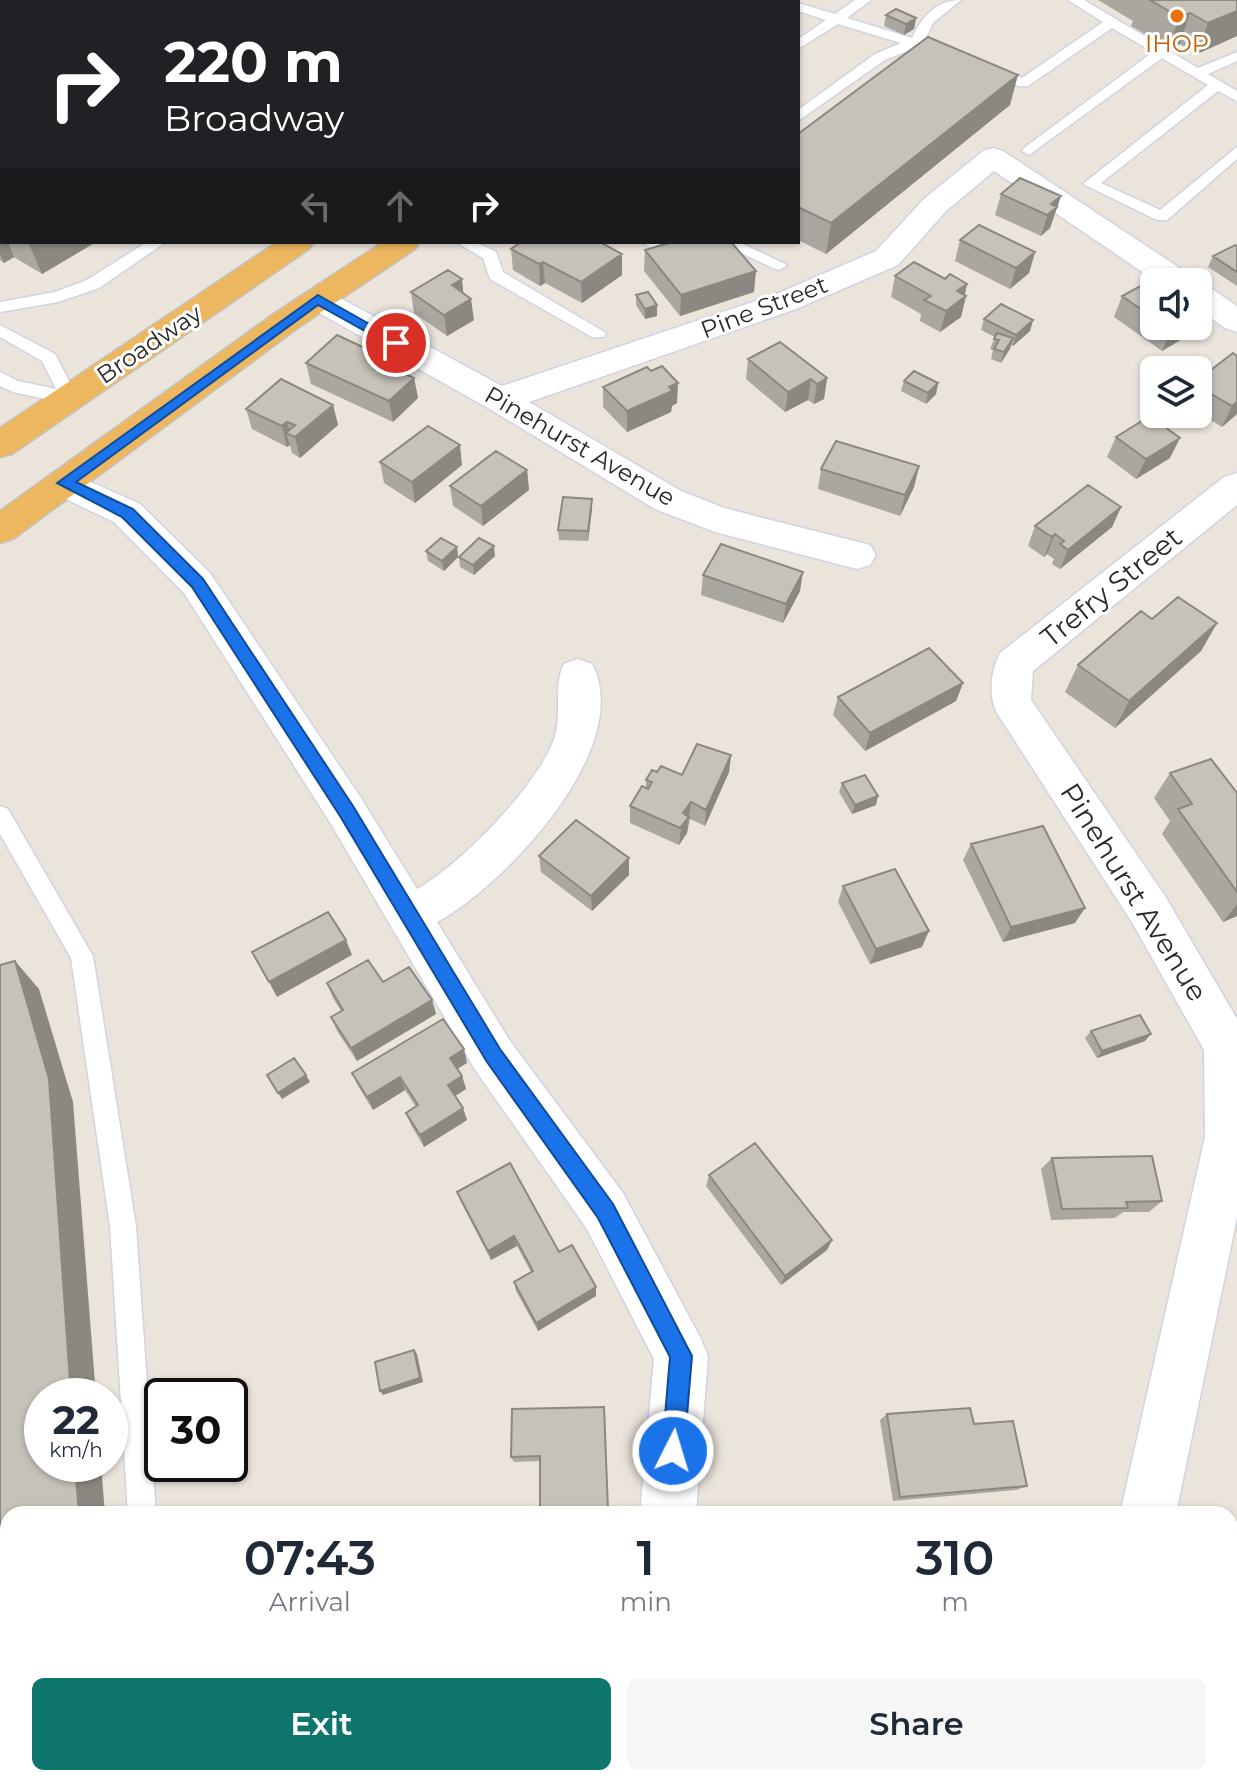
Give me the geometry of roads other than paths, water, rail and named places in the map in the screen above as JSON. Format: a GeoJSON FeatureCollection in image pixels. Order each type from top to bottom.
{"type":"FeatureCollection","features":[{"type":"Feature","properties":{"kind":"highway","name":"Broadway"},"geometry":{"type":"LineString","coordinates":[[0,445],[295,244]]}},
{"type":"Feature","properties":{"kind":"highway"},"geometry":{"type":"LineString","coordinates":[[0,530],[318,299],[401,244]]}},
{"type":"Feature","properties":{"kind":"street","name":"Pine Street"},"geometry":{"type":"LineString","coordinates":[[500,400],[594,365],[785,302],[887,258],[935,205],[993,157],[1158,268]]}},
{"type":"Feature","properties":{"kind":"street","name":"Pinehurst Avenue"},"geometry":{"type":"LineString","coordinates":[[318,299],[500,400],[668,500],[715,519],[857,555]]}},
{"type":"Feature","properties":{"kind":"street"},"geometry":{"type":"LineString","coordinates":[[1212,304],[1237,321]]}},
{"type":"Feature","properties":{"kind":"street"},"geometry":{"type":"LineString","coordinates":[[64,483],[127,513],[197,583],[346,811],[493,1056],[605,1211],[681,1356],[669,1506]]}},
{"type":"Feature","properties":{"kind":"street","name":"Trefry Street"},"geometry":{"type":"LineString","coordinates":[[1011,702],[1014,664],[1237,486]]}},
{"type":"Feature","properties":{"kind":"street"},"geometry":{"type":"LineString","coordinates":[[409,915],[450,891],[497,848],[542,795],[573,742],[580,704],[578,675]]}},
{"type":"Feature","properties":{"kind":"street","name":"Pinehurst Avenue"},"geometry":{"type":"LineString","coordinates":[[1011,702],[1149,910],[1228,1047],[1229,1137],[1150,1506]]}},
{"type":"Feature","properties":{"kind":"lane"},"geometry":{"type":"LineString","coordinates":[[0,0],[52,0]]}},
{"type":"Feature","properties":{"kind":"lane"},"geometry":{"type":"LineString","coordinates":[[800,44],[864,0]]}},
{"type":"Feature","properties":{"kind":"lane"},"geometry":{"type":"LineString","coordinates":[[800,116],[880,57],[917,42],[927,21],[954,0]]}},
{"type":"Feature","properties":{"kind":"lane"},"geometry":{"type":"LineString","coordinates":[[1075,0],[1237,97]]}},
{"type":"Feature","properties":{"kind":"lane"},"geometry":{"type":"LineString","coordinates":[[800,8],[917,42],[1023,83],[1112,22]]}},
{"type":"Feature","properties":{"kind":"lane"},"geometry":{"type":"LineString","coordinates":[[1029,151],[1162,52]]}},
{"type":"Feature","properties":{"kind":"lane"},"geometry":{"type":"LineString","coordinates":[[1197,73],[1234,61]]}},
{"type":"Feature","properties":{"kind":"lane"},"geometry":{"type":"LineString","coordinates":[[1217,85],[1091,184],[1162,217],[1234,157]]}},
{"type":"Feature","properties":{"kind":"lane"},"geometry":{"type":"LineString","coordinates":[[0,307],[58,297],[93,284],[155,244]]}},
{"type":"Feature","properties":{"kind":"lane"},"geometry":{"type":"LineString","coordinates":[[468,244],[490,255],[496,275],[598,333]]}},
{"type":"Feature","properties":{"kind":"lane"},"geometry":{"type":"LineString","coordinates":[[731,244],[779,265]]}},
{"type":"Feature","properties":{"kind":"lane"},"geometry":{"type":"LineString","coordinates":[[0,330],[49,358],[69,398]]}},
{"type":"Feature","properties":{"kind":"lane"},"geometry":{"type":"LineString","coordinates":[[0,378],[13,386],[69,398]]}},
{"type":"Feature","properties":{"kind":"lane"},"geometry":{"type":"LineString","coordinates":[[0,815],[82,956],[123,1226],[141,1506]]}},
{"type":"Feature","properties":{"kind":"place","name":"IHOP"},"geometry":{"type":"Point","coordinates":[1177,16]}}]}
